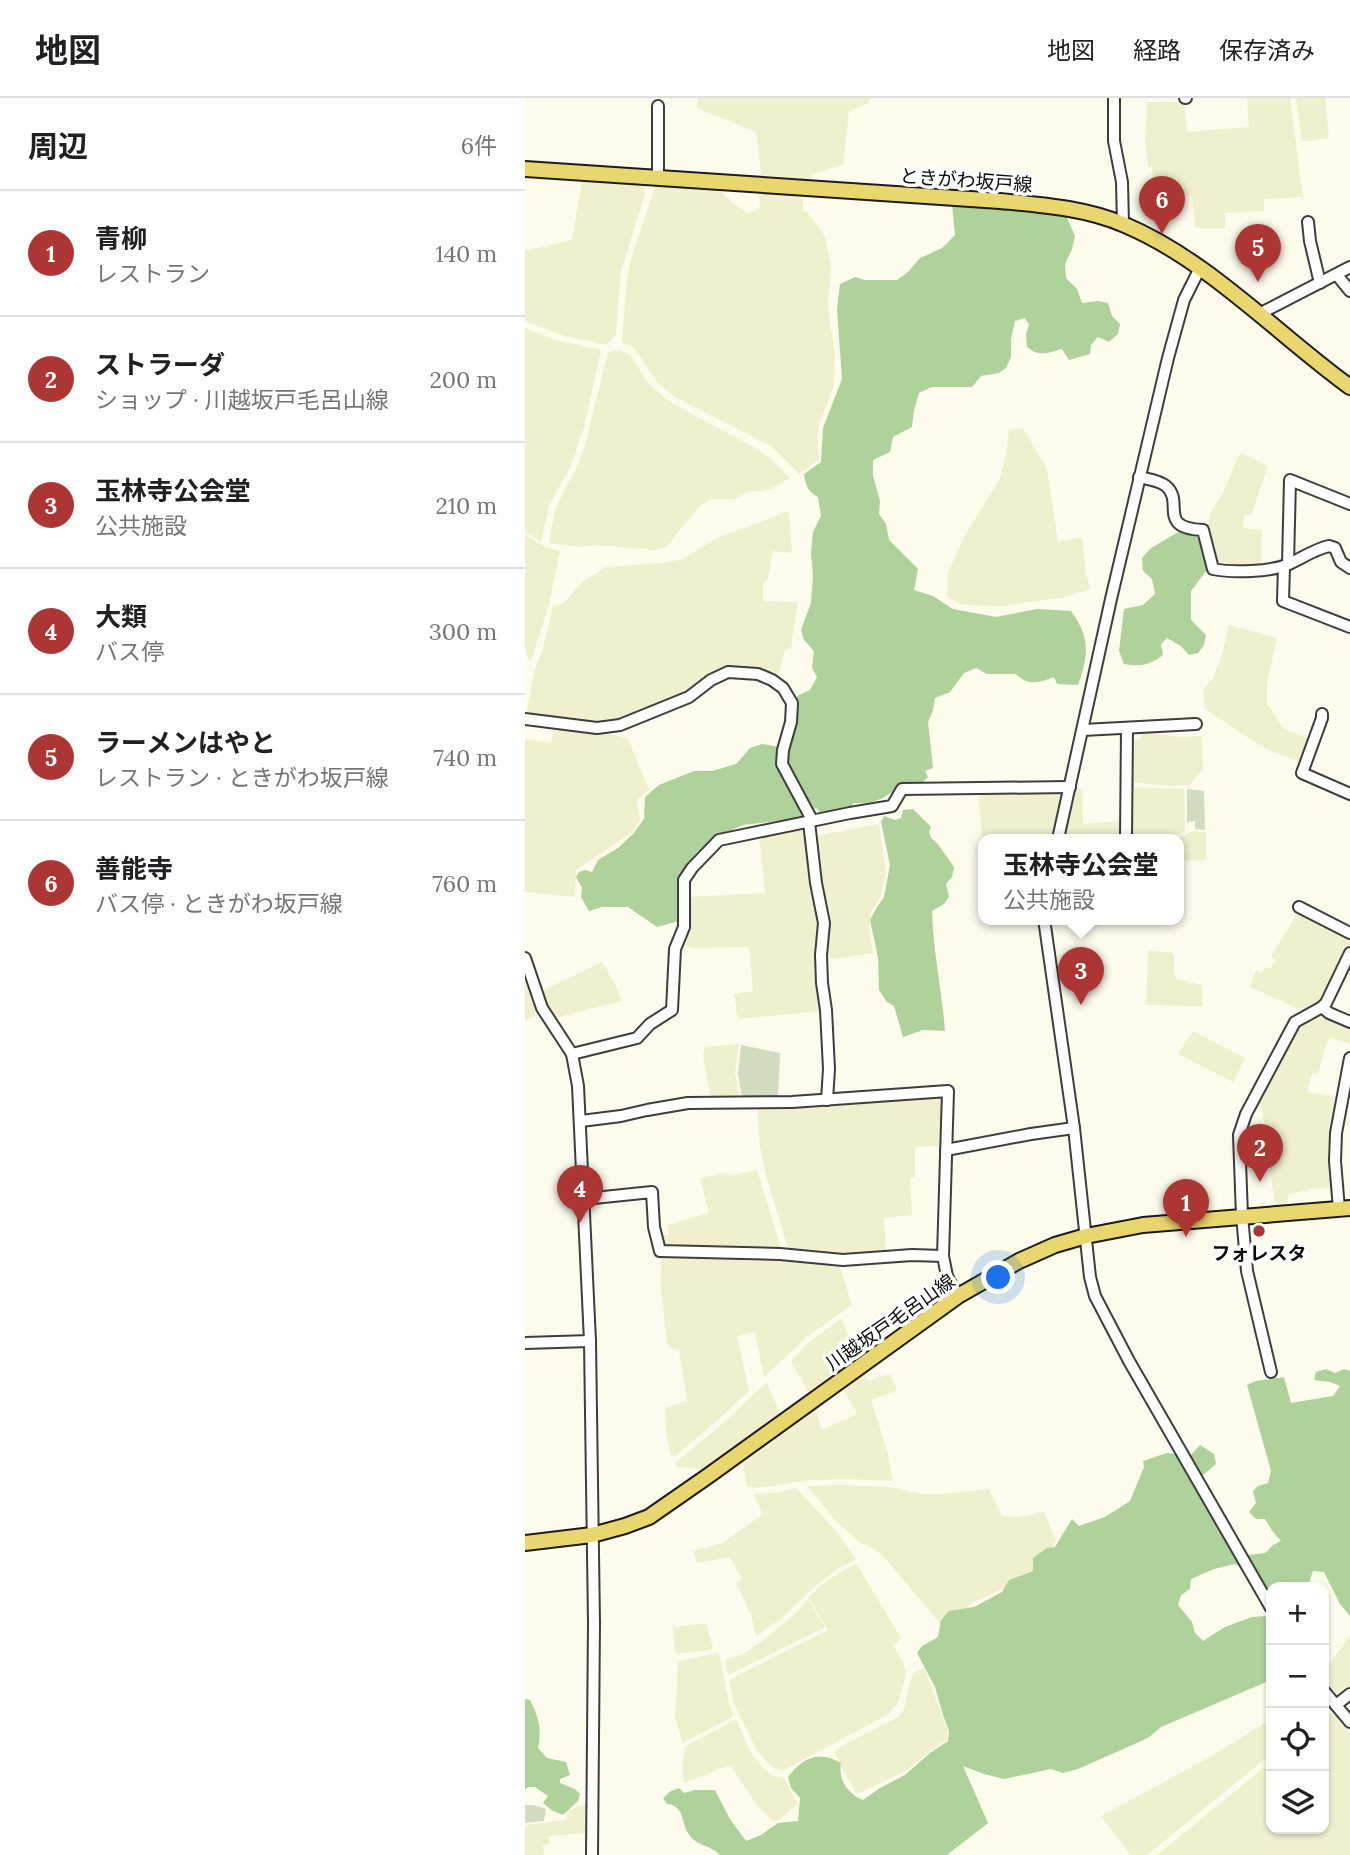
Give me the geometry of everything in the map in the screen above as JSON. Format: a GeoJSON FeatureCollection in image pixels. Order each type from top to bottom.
{"type":"FeatureCollection","features":[{"type":"Feature","properties":{"kind":"main road","name":"ときがわ坂戸線"},"geometry":{"type":"LineString","coordinates":[[525,170],[1038,205],[1083,212],[1123,224],[1166,246],[1200,268],[1350,387]]}},
{"type":"Feature","properties":{"kind":"main road","name":"川越坂戸毛呂山線"},"geometry":{"type":"LineString","coordinates":[[525,1543],[592,1535],[639,1522],[657,1512],[958,1296],[1019,1261],[1055,1245],[1143,1225],[1344,1208]]}},
{"type":"Feature","properties":{"kind":"street"},"geometry":{"type":"LineString","coordinates":[[1114,98],[1114,141],[1122,182],[1123,224]]}},
{"type":"Feature","properties":{"kind":"street"},"geometry":{"type":"LineString","coordinates":[[658,106],[658,178]]}},
{"type":"Feature","properties":{"kind":"street"},"geometry":{"type":"LineString","coordinates":[[1308,222],[1320,283]]}},
{"type":"Feature","properties":{"kind":"street"},"geometry":{"type":"LineString","coordinates":[[1259,314],[1350,267]]}},
{"type":"Feature","properties":{"kind":"street"},"geometry":{"type":"LineString","coordinates":[[1059,834],[1139,477],[1184,300],[1200,268]]}},
{"type":"Feature","properties":{"kind":"street"},"geometry":{"type":"LineString","coordinates":[[1337,275],[1350,291]]}},
{"type":"Feature","properties":{"kind":"street"},"geometry":{"type":"LineString","coordinates":[[1139,477],[1166,486],[1172,494],[1175,517],[1181,526],[1188,530],[1203,530],[1213,569],[1250,571],[1286,565],[1329,546],[1335,548],[1341,562],[1350,568]]}},
{"type":"Feature","properties":{"kind":"street"},"geometry":{"type":"LineString","coordinates":[[1350,504],[1290,480],[1283,601],[1350,626]]}},
{"type":"Feature","properties":{"kind":"street"},"geometry":{"type":"LineString","coordinates":[[525,719],[597,728],[620,725],[689,697],[728,672],[758,674],[783,688],[792,703],[782,764],[811,818],[809,822],[816,883],[824,923],[821,955],[827,1010],[827,1100]]}},
{"type":"Feature","properties":{"kind":"street"},"geometry":{"type":"LineString","coordinates":[[1322,714],[1302,773],[1350,794]]}},
{"type":"Feature","properties":{"kind":"street"},"geometry":{"type":"LineString","coordinates":[[1083,730],[1196,724]]}},
{"type":"Feature","properties":{"kind":"street"},"geometry":{"type":"LineString","coordinates":[[1126,834],[1127,727]]}},
{"type":"Feature","properties":{"kind":"street"},"geometry":{"type":"LineString","coordinates":[[572,1054],[637,1038],[650,1024],[672,1010],[675,949],[684,927],[684,880],[719,840],[893,806],[902,789],[1070,787]]}},
{"type":"Feature","properties":{"kind":"street"},"geometry":{"type":"LineString","coordinates":[[1299,907],[1350,933]]}},
{"type":"Feature","properties":{"kind":"street"},"geometry":{"type":"LineString","coordinates":[[1045,925],[1074,1128],[1090,1277],[1095,1296],[1266,1599]]}},
{"type":"Feature","properties":{"kind":"street"},"geometry":{"type":"LineString","coordinates":[[1271,1372],[1249,1282],[1242,1216],[1239,1135],[1294,1022],[1327,1003],[1350,953]]}},
{"type":"Feature","properties":{"kind":"street"},"geometry":{"type":"LineString","coordinates":[[525,958],[542,1008],[572,1054],[577,1077],[590,1340],[594,1623],[592,1855]]}},
{"type":"Feature","properties":{"kind":"street"},"geometry":{"type":"LineString","coordinates":[[1322,1007],[1350,1022]]}},
{"type":"Feature","properties":{"kind":"street"},"geometry":{"type":"LineString","coordinates":[[1344,1208],[1335,1161],[1337,1123],[1346,1107],[1350,1058]]}},
{"type":"Feature","properties":{"kind":"street"},"geometry":{"type":"LineString","coordinates":[[580,1121],[688,1104],[793,1102],[948,1091],[943,1256],[947,1276],[958,1296]]}},
{"type":"Feature","properties":{"kind":"street"},"geometry":{"type":"LineString","coordinates":[[946,1150],[1074,1128]]}},
{"type":"Feature","properties":{"kind":"street"},"geometry":{"type":"LineString","coordinates":[[584,1199],[652,1192],[654,1227],[660,1251],[780,1254],[843,1260],[912,1255],[943,1256]]}},
{"type":"Feature","properties":{"kind":"street"},"geometry":{"type":"LineString","coordinates":[[525,1343],[590,1340]]}},
{"type":"Feature","properties":{"kind":"street"},"geometry":{"type":"LineString","coordinates":[[1336,1705],[1350,1694]]}},
{"type":"Feature","properties":{"kind":"street"},"geometry":{"type":"LineString","coordinates":[[1329,1697],[1350,1722]]}},
{"type":"Feature","properties":{"kind":"green space"},"geometry":{"type":"Polygon","coordinates":[[[698,98],[871,98],[867,104],[849,111],[843,165],[812,174],[811,182],[762,179],[756,132],[697,108],[698,98]]]}},
{"type":"Feature","properties":{"kind":"green space"},"geometry":{"type":"Polygon","coordinates":[[[1247,98],[1290,98],[1303,197],[1264,199],[1264,211],[1225,213],[1225,229],[1195,227],[1192,196],[1154,197],[1152,167],[1148,167],[1145,141],[1147,102],[1184,102],[1187,132],[1249,127],[1247,98]]]}},
{"type":"Feature","properties":{"kind":"green space"},"geometry":{"type":"Polygon","coordinates":[[[1296,98],[1325,98],[1329,138],[1302,142],[1296,98]]]}},
{"type":"Feature","properties":{"kind":"green space"},"geometry":{"type":"Polygon","coordinates":[[[582,181],[644,184],[645,194],[621,271],[616,334],[607,345],[561,335],[525,321],[525,250],[572,240],[582,181]]]}},
{"type":"Feature","properties":{"kind":"green space"},"geometry":{"type":"Polygon","coordinates":[[[656,184],[719,189],[748,214],[760,208],[758,190],[803,194],[803,211],[807,212],[825,236],[831,266],[828,298],[835,354],[834,386],[819,424],[819,459],[799,474],[771,446],[675,397],[658,383],[633,347],[622,342],[627,277],[656,184]]]}},
{"type":"Feature","properties":{"kind":"green space"},"geometry":{"type":"Polygon","coordinates":[[[952,204],[1065,213],[1075,236],[1065,264],[1066,278],[1077,289],[1082,303],[1108,303],[1112,316],[1120,324],[1118,334],[1109,342],[1098,337],[1091,345],[1090,354],[1069,360],[1062,349],[1040,353],[1027,347],[1026,334],[1029,325],[1025,318],[1015,321],[1011,357],[1006,368],[999,373],[981,376],[972,387],[932,387],[919,393],[912,427],[893,437],[890,452],[873,460],[873,476],[880,501],[879,514],[886,524],[889,540],[918,569],[914,590],[933,596],[953,609],[996,617],[1037,609],[1071,611],[1082,629],[1086,646],[1078,685],[1057,684],[1054,677],[1029,682],[1016,674],[987,674],[976,668],[964,673],[950,692],[935,698],[928,722],[933,768],[925,771],[928,777],[922,783],[900,786],[879,800],[854,803],[849,809],[823,815],[816,808],[803,818],[743,825],[717,837],[697,852],[682,873],[677,887],[679,921],[657,927],[628,907],[602,907],[589,911],[581,897],[582,888],[576,877],[579,872],[585,870],[592,872],[598,860],[618,848],[633,834],[644,819],[645,797],[659,785],[694,771],[712,771],[736,764],[750,748],[762,744],[779,747],[781,737],[793,727],[797,696],[810,690],[817,677],[812,668],[814,651],[804,640],[801,630],[811,603],[813,532],[821,516],[818,497],[808,488],[804,474],[821,462],[823,428],[842,379],[837,309],[840,284],[855,277],[865,280],[897,280],[920,258],[942,248],[955,235],[952,204]]]}},
{"type":"Feature","properties":{"kind":"green space"},"geometry":{"type":"Polygon","coordinates":[[[525,328],[552,339],[601,350],[584,427],[571,466],[550,503],[541,541],[525,532],[525,328]]]}},
{"type":"Feature","properties":{"kind":"green space"},"geometry":{"type":"Polygon","coordinates":[[[620,350],[630,355],[648,383],[670,402],[759,450],[790,478],[771,489],[751,491],[734,499],[711,499],[699,507],[666,547],[656,550],[549,543],[555,510],[585,445],[608,352],[620,350]]]}},
{"type":"Feature","properties":{"kind":"green space"},"geometry":{"type":"Polygon","coordinates":[[[1023,428],[1047,469],[1058,542],[1082,537],[1086,575],[1091,589],[1065,597],[1002,606],[962,605],[947,597],[948,572],[965,535],[1000,479],[1009,430],[1023,428]]]}},
{"type":"Feature","properties":{"kind":"green space"},"geometry":{"type":"Polygon","coordinates":[[[1242,453],[1268,466],[1251,515],[1244,515],[1243,528],[1262,530],[1261,568],[1214,568],[1207,530],[1209,518],[1242,453]]]}},
{"type":"Feature","properties":{"kind":"green space"},"geometry":{"type":"Polygon","coordinates":[[[789,511],[792,553],[773,551],[768,578],[763,585],[763,601],[798,602],[791,648],[785,650],[778,678],[753,668],[723,670],[703,678],[693,689],[670,700],[610,722],[526,715],[534,672],[553,607],[564,603],[582,582],[606,567],[683,559],[717,538],[789,511]]]}},
{"type":"Feature","properties":{"kind":"green space"},"geometry":{"type":"Polygon","coordinates":[[[1180,531],[1201,534],[1206,551],[1206,571],[1191,591],[1191,620],[1206,635],[1204,645],[1198,653],[1189,655],[1181,646],[1167,638],[1161,644],[1163,655],[1145,664],[1124,664],[1119,651],[1124,609],[1143,605],[1155,594],[1152,579],[1143,571],[1142,558],[1151,548],[1180,531]]]}},
{"type":"Feature","properties":{"kind":"green space"},"geometry":{"type":"Polygon","coordinates":[[[525,535],[545,547],[560,551],[549,604],[532,659],[529,661],[525,645],[525,535]]]}},
{"type":"Feature","properties":{"kind":"green space"},"geometry":{"type":"Polygon","coordinates":[[[1229,625],[1277,638],[1267,683],[1267,703],[1283,728],[1309,739],[1300,762],[1267,749],[1205,709],[1203,690],[1213,678],[1229,625]]]}},
{"type":"Feature","properties":{"kind":"green space"},"geometry":{"type":"Polygon","coordinates":[[[554,727],[607,733],[628,739],[649,790],[637,800],[640,820],[631,833],[576,870],[575,897],[525,892],[525,739],[551,743],[554,727]]]}},
{"type":"Feature","properties":{"kind":"green space"},"geometry":{"type":"Polygon","coordinates":[[[1141,732],[1182,737],[1202,736],[1203,769],[1190,785],[1129,782],[1129,740],[1141,739],[1141,732]]]}},
{"type":"Feature","properties":{"kind":"green space"},"geometry":{"type":"Polygon","coordinates":[[[1129,787],[1184,789],[1185,833],[1128,834],[1129,787]]]}},
{"type":"Feature","properties":{"kind":"green space"},"geometry":{"type":"Polygon","coordinates":[[[1075,788],[1082,789],[1083,824],[1124,821],[1124,834],[1065,834],[1075,788]]]}},
{"type":"Feature","properties":{"kind":"green space"},"geometry":{"type":"Polygon","coordinates":[[[1187,789],[1204,791],[1205,830],[1195,829],[1195,821],[1187,822],[1187,789]]]}},
{"type":"Feature","properties":{"kind":"green space"},"geometry":{"type":"Polygon","coordinates":[[[1063,791],[1053,834],[982,834],[978,793],[1063,791]]]}},
{"type":"Feature","properties":{"kind":"green space"},"geometry":{"type":"Polygon","coordinates":[[[913,809],[931,827],[931,838],[954,867],[952,877],[946,884],[949,897],[944,904],[932,911],[945,1031],[923,1030],[903,1037],[894,1006],[887,1002],[879,990],[878,957],[870,920],[884,897],[890,865],[881,822],[884,816],[895,820],[901,818],[903,810],[913,809]]]}},
{"type":"Feature","properties":{"kind":"green space"},"geometry":{"type":"Polygon","coordinates":[[[879,824],[886,870],[881,896],[872,910],[869,928],[873,953],[826,960],[828,932],[815,836],[879,824]]]}},
{"type":"Feature","properties":{"kind":"green space"},"geometry":{"type":"Polygon","coordinates":[[[806,829],[813,896],[820,931],[816,949],[822,1011],[738,1019],[734,994],[753,991],[749,947],[696,948],[681,945],[687,897],[765,893],[759,835],[806,829]]]}},
{"type":"Feature","properties":{"kind":"green space"},"geometry":{"type":"Polygon","coordinates":[[[1192,831],[1206,832],[1206,860],[1184,861],[1184,836],[1192,831]]]}},
{"type":"Feature","properties":{"kind":"green space"},"geometry":{"type":"Polygon","coordinates":[[[1299,911],[1350,938],[1321,1001],[1304,1011],[1250,987],[1256,970],[1262,973],[1265,967],[1270,969],[1276,960],[1271,956],[1299,911]]]}},
{"type":"Feature","properties":{"kind":"green space"},"geometry":{"type":"Polygon","coordinates":[[[1148,951],[1171,952],[1174,955],[1174,973],[1177,979],[1202,985],[1203,1006],[1146,1005],[1148,951]]]}},
{"type":"Feature","properties":{"kind":"green space"},"geometry":{"type":"Polygon","coordinates":[[[602,962],[621,1001],[555,1018],[542,991],[602,962]]]}},
{"type":"Feature","properties":{"kind":"green space"},"geometry":{"type":"Polygon","coordinates":[[[525,979],[536,1016],[525,1020],[525,979]]]}},
{"type":"Feature","properties":{"kind":"green space"},"geometry":{"type":"Polygon","coordinates":[[[1318,1015],[1350,1025],[1350,1044],[1330,1037],[1318,1074],[1312,1074],[1307,1092],[1339,1097],[1335,1187],[1310,1189],[1288,1195],[1288,1203],[1275,1204],[1262,1109],[1258,1101],[1298,1025],[1318,1015]]]}},
{"type":"Feature","properties":{"kind":"green space"},"geometry":{"type":"Polygon","coordinates":[[[1193,1031],[1245,1058],[1233,1082],[1178,1054],[1193,1031]]]}},
{"type":"Feature","properties":{"kind":"green space"},"geometry":{"type":"Polygon","coordinates":[[[739,1044],[735,1073],[740,1099],[711,1100],[703,1055],[705,1047],[739,1044]]]}},
{"type":"Feature","properties":{"kind":"green space"},"geometry":{"type":"Polygon","coordinates":[[[741,1045],[780,1053],[778,1098],[742,1099],[738,1073],[741,1045]]]}},
{"type":"Feature","properties":{"kind":"green space"},"geometry":{"type":"Polygon","coordinates":[[[939,1095],[942,1099],[940,1146],[915,1147],[915,1178],[910,1178],[912,1215],[884,1218],[886,1253],[850,1256],[789,1251],[766,1176],[760,1147],[757,1106],[939,1095]]]}},
{"type":"Feature","properties":{"kind":"green space"},"geometry":{"type":"Polygon","coordinates":[[[757,1170],[782,1251],[663,1247],[661,1237],[669,1234],[667,1225],[709,1213],[700,1178],[757,1170]]]}},
{"type":"Feature","properties":{"kind":"green space"},"geometry":{"type":"Polygon","coordinates":[[[662,1257],[787,1259],[839,1264],[852,1305],[809,1335],[764,1377],[755,1332],[737,1336],[749,1391],[676,1455],[671,1456],[665,1408],[687,1401],[679,1351],[667,1343],[660,1281],[662,1257]]]}},
{"type":"Feature","properties":{"kind":"green space"},"geometry":{"type":"Polygon","coordinates":[[[841,1319],[859,1358],[809,1393],[791,1361],[808,1343],[841,1319]]]}},
{"type":"Feature","properties":{"kind":"green space"},"geometry":{"type":"Polygon","coordinates":[[[1326,1369],[1335,1373],[1344,1369],[1350,1371],[1350,1616],[1340,1604],[1324,1572],[1313,1571],[1309,1582],[1266,1582],[1266,1600],[1243,1569],[1235,1564],[1191,1579],[1190,1589],[1181,1595],[1178,1605],[1203,1641],[1225,1627],[1252,1617],[1265,1616],[1266,1682],[1161,1727],[1148,1738],[1078,1769],[1063,1773],[1051,1769],[1004,1779],[963,1766],[988,1823],[947,1855],[720,1855],[691,1837],[680,1811],[667,1804],[663,1798],[679,1788],[684,1793],[715,1790],[730,1819],[746,1841],[761,1835],[778,1823],[798,1821],[800,1798],[791,1788],[788,1777],[806,1760],[819,1756],[841,1763],[841,1775],[845,1785],[852,1794],[863,1800],[905,1775],[948,1741],[949,1731],[935,1687],[917,1653],[922,1646],[938,1637],[941,1620],[949,1611],[974,1607],[1002,1592],[1009,1580],[1033,1571],[1033,1558],[1047,1548],[1055,1547],[1072,1519],[1079,1526],[1105,1517],[1130,1501],[1144,1467],[1143,1461],[1167,1453],[1191,1455],[1200,1445],[1214,1454],[1216,1464],[1202,1476],[1197,1490],[1226,1539],[1248,1555],[1265,1553],[1281,1541],[1265,1519],[1256,1519],[1249,1512],[1256,1503],[1253,1491],[1268,1483],[1271,1471],[1247,1385],[1284,1377],[1291,1403],[1333,1396],[1340,1386],[1314,1380],[1316,1372],[1326,1369]]]}},
{"type":"Feature","properties":{"kind":"green space"},"geometry":{"type":"Polygon","coordinates":[[[864,1372],[868,1381],[890,1374],[897,1390],[871,1400],[887,1450],[893,1481],[812,1480],[756,1488],[747,1486],[743,1462],[815,1408],[822,1430],[857,1414],[842,1387],[864,1372]]]}},
{"type":"Feature","properties":{"kind":"green space"},"geometry":{"type":"Polygon","coordinates":[[[767,1382],[780,1414],[702,1469],[677,1467],[675,1463],[767,1382]]]}},
{"type":"Feature","properties":{"kind":"green space"},"geometry":{"type":"Polygon","coordinates":[[[807,1486],[890,1487],[922,1494],[989,1489],[1002,1516],[1018,1517],[1044,1512],[1056,1541],[1039,1568],[1013,1584],[972,1603],[943,1627],[885,1558],[862,1544],[838,1523],[807,1486]]]}},
{"type":"Feature","properties":{"kind":"green space"},"geometry":{"type":"Polygon","coordinates":[[[796,1488],[837,1532],[856,1559],[814,1587],[782,1618],[756,1636],[751,1615],[736,1583],[742,1580],[730,1557],[697,1563],[693,1551],[723,1543],[763,1514],[753,1494],[776,1493],[796,1488]]]}},
{"type":"Feature","properties":{"kind":"green space"},"geometry":{"type":"Polygon","coordinates":[[[856,1563],[901,1638],[893,1645],[904,1664],[906,1674],[898,1703],[887,1715],[782,1771],[771,1766],[757,1751],[733,1701],[729,1680],[828,1630],[808,1597],[828,1580],[856,1563]]]}},
{"type":"Feature","properties":{"kind":"green space"},"geometry":{"type":"Polygon","coordinates":[[[808,1599],[825,1627],[728,1675],[725,1660],[742,1655],[766,1638],[808,1599]]]}},
{"type":"Feature","properties":{"kind":"green space"},"geometry":{"type":"Polygon","coordinates":[[[706,1623],[713,1648],[675,1654],[673,1627],[706,1623]]]}},
{"type":"Feature","properties":{"kind":"green space"},"geometry":{"type":"Polygon","coordinates":[[[1350,1635],[1350,1689],[1338,1699],[1329,1687],[1329,1665],[1350,1635]]]}},
{"type":"Feature","properties":{"kind":"green space"},"geometry":{"type":"Polygon","coordinates":[[[719,1653],[732,1717],[683,1743],[675,1717],[678,1661],[719,1653]]]}},
{"type":"Feature","properties":{"kind":"green space"},"geometry":{"type":"Polygon","coordinates":[[[924,1668],[947,1728],[947,1740],[905,1771],[857,1794],[835,1752],[898,1717],[904,1710],[914,1672],[924,1668]]]}},
{"type":"Feature","properties":{"kind":"green space"},"geometry":{"type":"Polygon","coordinates":[[[525,1699],[530,1700],[538,1718],[538,1748],[547,1758],[566,1762],[570,1775],[560,1779],[560,1783],[580,1794],[578,1801],[563,1815],[543,1803],[548,1796],[535,1787],[525,1790],[525,1699]]]}},
{"type":"Feature","properties":{"kind":"green space"},"geometry":{"type":"Polygon","coordinates":[[[1334,1712],[1350,1733],[1350,1855],[1157,1855],[1266,1766],[1266,1834],[1329,1834],[1329,1716],[1334,1712]]]}},
{"type":"Feature","properties":{"kind":"green space"},"geometry":{"type":"Polygon","coordinates":[[[736,1719],[751,1753],[773,1776],[784,1778],[798,1804],[780,1819],[773,1821],[757,1805],[730,1765],[684,1783],[682,1767],[685,1747],[736,1719]]]}},
{"type":"Feature","properties":{"kind":"green space"},"geometry":{"type":"Polygon","coordinates":[[[1266,1722],[1266,1758],[1147,1855],[1131,1855],[1101,1816],[1208,1758],[1266,1722]]]}},
{"type":"Feature","properties":{"kind":"green space"},"geometry":{"type":"Polygon","coordinates":[[[525,1805],[546,1809],[544,1821],[525,1823],[525,1805]]]}},
{"type":"Feature","properties":{"kind":"green space"},"geometry":{"type":"Polygon","coordinates":[[[577,1806],[587,1806],[588,1833],[549,1836],[549,1844],[543,1845],[544,1855],[525,1855],[525,1825],[565,1820],[567,1812],[577,1806]]]}},
{"type":"Feature","properties":{"kind":"place","name":"善能寺"},"geometry":{"type":"Point","coordinates":[1162,234]}},
{"type":"Feature","properties":{"kind":"place","name":"ラーメンはやと"},"geometry":{"type":"Point","coordinates":[1258,282]}},
{"type":"Feature","properties":{"kind":"place","name":"玉林寺公会堂"},"geometry":{"type":"Point","coordinates":[1081,1005]}},
{"type":"Feature","properties":{"kind":"place","name":"ストラーダ"},"geometry":{"type":"Point","coordinates":[1260,1182]}},
{"type":"Feature","properties":{"kind":"place","name":"大類"},"geometry":{"type":"Point","coordinates":[580,1223]}},
{"type":"Feature","properties":{"kind":"place","name":"フォレスタ"},"geometry":{"type":"Point","coordinates":[1259,1231]}},
{"type":"Feature","properties":{"kind":"place","name":"青柳"},"geometry":{"type":"Point","coordinates":[1186,1237]}}]}
